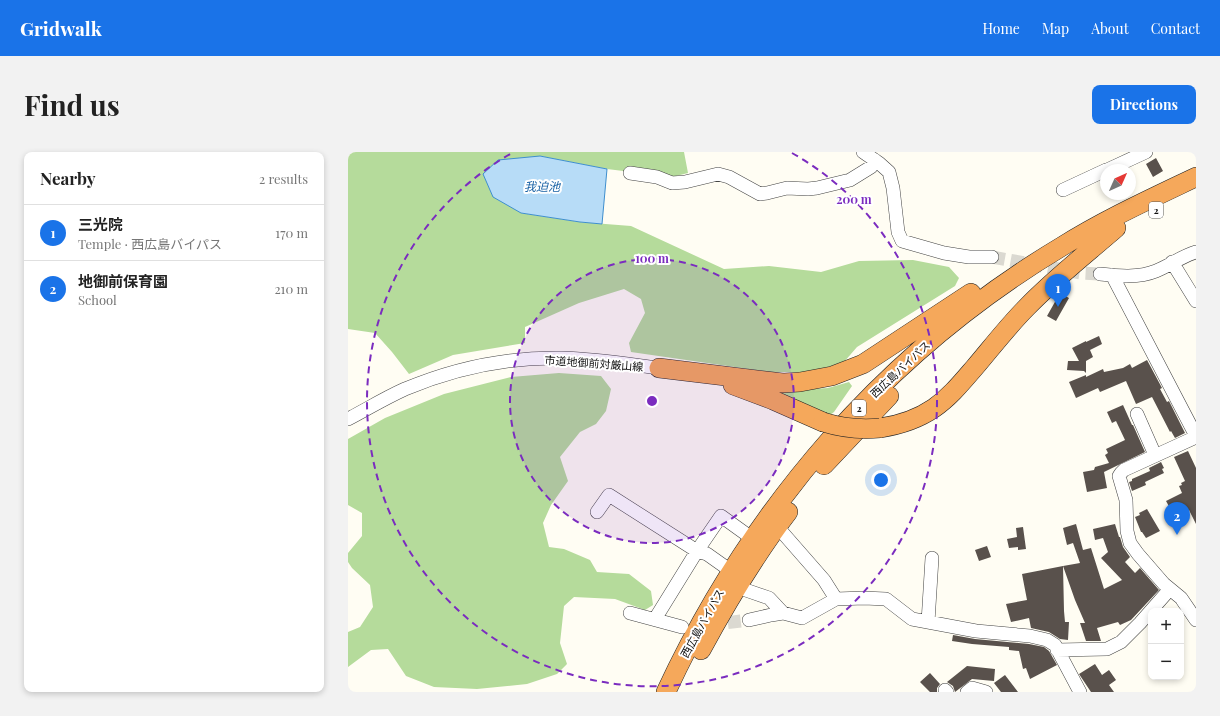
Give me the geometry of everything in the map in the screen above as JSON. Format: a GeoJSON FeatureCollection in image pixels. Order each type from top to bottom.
{"type":"FeatureCollection","features":[{"type":"Feature","properties":{"kind":"highway","name":"西広島バイパス"},"geometry":{"type":"LineString","coordinates":[[679,692],[734,579],[765,520],[809,463],[857,409],[899,369],[965,312],[1012,278],[1060,247],[1137,205],[1196,177]]}},
{"type":"Feature","properties":{"kind":"highway","name":"西広島バイパス"},"geometry":{"type":"LineString","coordinates":[[666,692],[698,626],[826,462],[897,387],[933,355],[989,310],[1029,282],[1116,228],[1196,191]]}},
{"type":"Feature","properties":{"kind":"highway"},"geometry":{"type":"LineString","coordinates":[[659,368],[783,383],[816,380],[853,369],[870,360],[976,289],[1026,258],[1079,231],[1137,205]]}},
{"type":"Feature","properties":{"kind":"highway"},"geometry":{"type":"LineString","coordinates":[[659,368],[689,373],[746,389],[834,426],[851,429],[869,429],[903,423],[934,408],[952,393],[1010,325],[1046,288],[1116,228]]}},
{"type":"Feature","properties":{"kind":"street"},"geometry":{"type":"LineString","coordinates":[[862,152],[875,160],[889,172],[893,188],[898,232],[902,241],[944,253],[969,257],[992,257]]}},
{"type":"Feature","properties":{"kind":"street"},"geometry":{"type":"LineString","coordinates":[[1119,164],[1146,152]]}},
{"type":"Feature","properties":{"kind":"street"},"geometry":{"type":"LineString","coordinates":[[630,173],[657,177],[672,183],[685,182],[718,174],[729,177],[760,194],[787,188],[817,188],[850,180],[871,167],[875,160]]}},
{"type":"Feature","properties":{"kind":"street"},"geometry":{"type":"LineString","coordinates":[[1063,190],[1100,173]]}},
{"type":"Feature","properties":{"kind":"street"},"geometry":{"type":"LineString","coordinates":[[1196,252],[1185,255],[1155,272],[1148,274],[1106,274],[1196,436],[1124,470],[1119,476],[1126,500],[1127,531],[1130,543],[1170,589],[1181,598],[1196,620]]}},
{"type":"Feature","properties":{"kind":"street"},"geometry":{"type":"LineString","coordinates":[[1172,262],[1196,301]]}},
{"type":"Feature","properties":{"kind":"street","name":"市道地御前対厳山線"},"geometry":{"type":"LineString","coordinates":[[348,419],[390,396],[435,377],[466,368],[498,362],[563,358],[659,368]]}},
{"type":"Feature","properties":{"kind":"street"},"geometry":{"type":"LineString","coordinates":[[1137,414],[1155,455]]}},
{"type":"Feature","properties":{"kind":"street"},"geometry":{"type":"LineString","coordinates":[[597,512],[609,496],[697,551],[707,554],[734,579],[769,598],[783,613]]}},
{"type":"Feature","properties":{"kind":"street"},"geometry":{"type":"LineString","coordinates":[[655,620],[697,551],[721,516],[746,534]]}},
{"type":"Feature","properties":{"kind":"street"},"geometry":{"type":"LineString","coordinates":[[776,527],[820,574],[836,599]]}},
{"type":"Feature","properties":{"kind":"street"},"geometry":{"type":"LineString","coordinates":[[928,622],[932,558]]}},
{"type":"Feature","properties":{"kind":"street"},"geometry":{"type":"LineString","coordinates":[[1057,650],[1107,649],[1121,642],[1170,589]]}},
{"type":"Feature","properties":{"kind":"street"},"geometry":{"type":"LineString","coordinates":[[749,620],[770,614],[783,613],[802,618],[836,599],[886,599],[912,619],[976,631],[1030,636],[1047,640],[1055,645],[1080,692]]}},
{"type":"Feature","properties":{"kind":"street"},"geometry":{"type":"LineString","coordinates":[[630,613],[682,628]]}},
{"type":"Feature","properties":{"kind":"street"},"geometry":{"type":"LineString","coordinates":[[967,692],[972,688],[986,692]]}},
{"type":"Feature","properties":{"kind":"green space"},"geometry":{"type":"Polygon","coordinates":[[[348,152],[684,152],[688,173],[672,177],[607,169],[540,156],[521,213],[580,222],[631,226],[724,269],[769,266],[821,272],[859,261],[913,260],[949,267],[959,278],[955,286],[857,347],[844,362],[813,372],[769,372],[631,352],[629,343],[645,313],[641,299],[624,289],[579,303],[525,327],[525,343],[453,355],[409,374],[375,333],[348,329],[348,152]]]}},
{"type":"Feature","properties":{"kind":"green space"},"geometry":{"type":"Polygon","coordinates":[[[559,373],[601,376],[611,389],[606,411],[596,424],[580,432],[560,457],[568,481],[551,505],[543,523],[549,547],[564,549],[590,560],[597,572],[629,574],[651,591],[653,605],[645,610],[615,599],[574,597],[564,606],[560,643],[567,664],[557,674],[527,684],[477,689],[434,687],[406,676],[388,649],[371,650],[348,667],[348,632],[360,627],[373,607],[370,585],[352,568],[348,562],[348,553],[362,536],[362,513],[348,505],[348,439],[385,418],[444,394],[511,377],[559,373]]]}},
{"type":"Feature","properties":{"kind":"green space"},"geometry":{"type":"Polygon","coordinates":[[[849,382],[852,386],[834,412],[830,415],[778,393],[779,389],[797,390],[828,388],[849,382]]]}},
{"type":"Feature","properties":{"kind":"water","name":"我迫池"},"geometry":{"type":"Polygon","coordinates":[[[540,156],[607,169],[602,224],[521,213],[493,197],[483,174],[498,160],[540,156]]]}},
{"type":"Feature","properties":{"kind":"building"},"geometry":{"type":"Polygon","coordinates":[[[1156,158],[1163,171],[1153,177],[1146,164],[1156,158]]]}},
{"type":"Feature","properties":{"kind":"building"},"geometry":{"type":"Polygon","coordinates":[[[1060,293],[1069,298],[1056,321],[1047,316],[1060,293]]]}},
{"type":"Feature","properties":{"kind":"building"},"geometry":{"type":"Polygon","coordinates":[[[1099,336],[1102,344],[1090,350],[1093,357],[1086,361],[1086,373],[1084,371],[1067,370],[1068,361],[1079,361],[1072,348],[1099,336]]]}},
{"type":"Feature","properties":{"kind":"building"},"geometry":{"type":"Polygon","coordinates":[[[1147,360],[1162,388],[1160,389],[1167,402],[1169,401],[1185,433],[1175,438],[1171,431],[1170,432],[1152,397],[1136,404],[1126,381],[1100,392],[1098,388],[1076,398],[1069,382],[1086,375],[1086,377],[1103,369],[1104,372],[1123,368],[1130,364],[1132,368],[1147,360]]]}},
{"type":"Feature","properties":{"kind":"building"},"geometry":{"type":"Polygon","coordinates":[[[1123,405],[1145,452],[1104,472],[1107,488],[1087,492],[1083,472],[1094,470],[1095,467],[1109,463],[1105,455],[1108,453],[1106,449],[1125,440],[1116,421],[1112,423],[1107,412],[1123,405]]]}},
{"type":"Feature","properties":{"kind":"building"},"geometry":{"type":"Polygon","coordinates":[[[1188,451],[1196,468],[1196,524],[1189,510],[1175,517],[1166,501],[1182,493],[1179,486],[1185,481],[1174,457],[1188,451]]]}},
{"type":"Feature","properties":{"kind":"building"},"geometry":{"type":"Polygon","coordinates":[[[1161,462],[1164,468],[1162,469],[1164,473],[1145,482],[1146,485],[1132,491],[1129,482],[1132,481],[1132,479],[1150,471],[1149,468],[1161,462]]]}},
{"type":"Feature","properties":{"kind":"building"},"geometry":{"type":"Polygon","coordinates":[[[1147,509],[1160,531],[1146,538],[1141,532],[1135,517],[1147,509]]]}},
{"type":"Feature","properties":{"kind":"building"},"geometry":{"type":"Polygon","coordinates":[[[1076,524],[1083,550],[1091,548],[1104,589],[1122,580],[1101,558],[1108,552],[1103,538],[1095,540],[1093,529],[1115,524],[1123,547],[1130,557],[1125,562],[1135,573],[1140,568],[1159,590],[1131,620],[1120,625],[1118,622],[1097,628],[1101,641],[1086,641],[1080,623],[1085,623],[1063,566],[1080,563],[1073,543],[1067,545],[1063,528],[1076,524]]]}},
{"type":"Feature","properties":{"kind":"building"},"geometry":{"type":"Polygon","coordinates":[[[1023,527],[1026,549],[1018,550],[1018,547],[1009,548],[1007,539],[1017,537],[1016,528],[1023,527]]]}},
{"type":"Feature","properties":{"kind":"building"},"geometry":{"type":"Polygon","coordinates":[[[987,546],[991,557],[979,561],[975,550],[987,546]]]}},
{"type":"Feature","properties":{"kind":"building"},"geometry":{"type":"Polygon","coordinates":[[[1063,566],[1065,622],[1069,622],[1068,640],[1060,639],[1049,632],[1031,628],[1029,618],[1011,622],[1006,604],[1027,600],[1022,574],[1063,566]]]}},
{"type":"Feature","properties":{"kind":"building"},"geometry":{"type":"Polygon","coordinates":[[[953,635],[1044,647],[1049,651],[1057,665],[1030,679],[1026,668],[1023,669],[1019,651],[1009,650],[1009,647],[952,641],[953,635]]]}},
{"type":"Feature","properties":{"kind":"building"},"geometry":{"type":"Polygon","coordinates":[[[1095,664],[1102,675],[1109,670],[1116,680],[1109,685],[1114,692],[1091,692],[1079,674],[1095,664]]]}},
{"type":"Feature","properties":{"kind":"building"},"geometry":{"type":"Polygon","coordinates":[[[967,666],[995,669],[994,681],[972,679],[955,692],[953,686],[947,682],[967,666]]]}},
{"type":"Feature","properties":{"kind":"building"},"geometry":{"type":"Polygon","coordinates":[[[930,673],[940,684],[937,688],[937,692],[930,692],[920,682],[930,673]]]}},
{"type":"Feature","properties":{"kind":"building"},"geometry":{"type":"Polygon","coordinates":[[[1005,675],[1018,692],[1001,692],[994,683],[1005,675]]]}},
{"type":"Feature","properties":{"kind":"tunnel"},"geometry":{"type":"LineString","coordinates":[[992,257],[1081,273],[1100,274]]}},
{"type":"Feature","properties":{"kind":"tunnel"},"geometry":{"type":"LineString","coordinates":[[709,625],[749,620]]}},
{"type":"Feature","properties":{"kind":"place","name":"三光院"},"geometry":{"type":"Point","coordinates":[1058,307]}},
{"type":"Feature","properties":{"kind":"place","name":"地御前保育園"},"geometry":{"type":"Point","coordinates":[1177,535]}}]}
